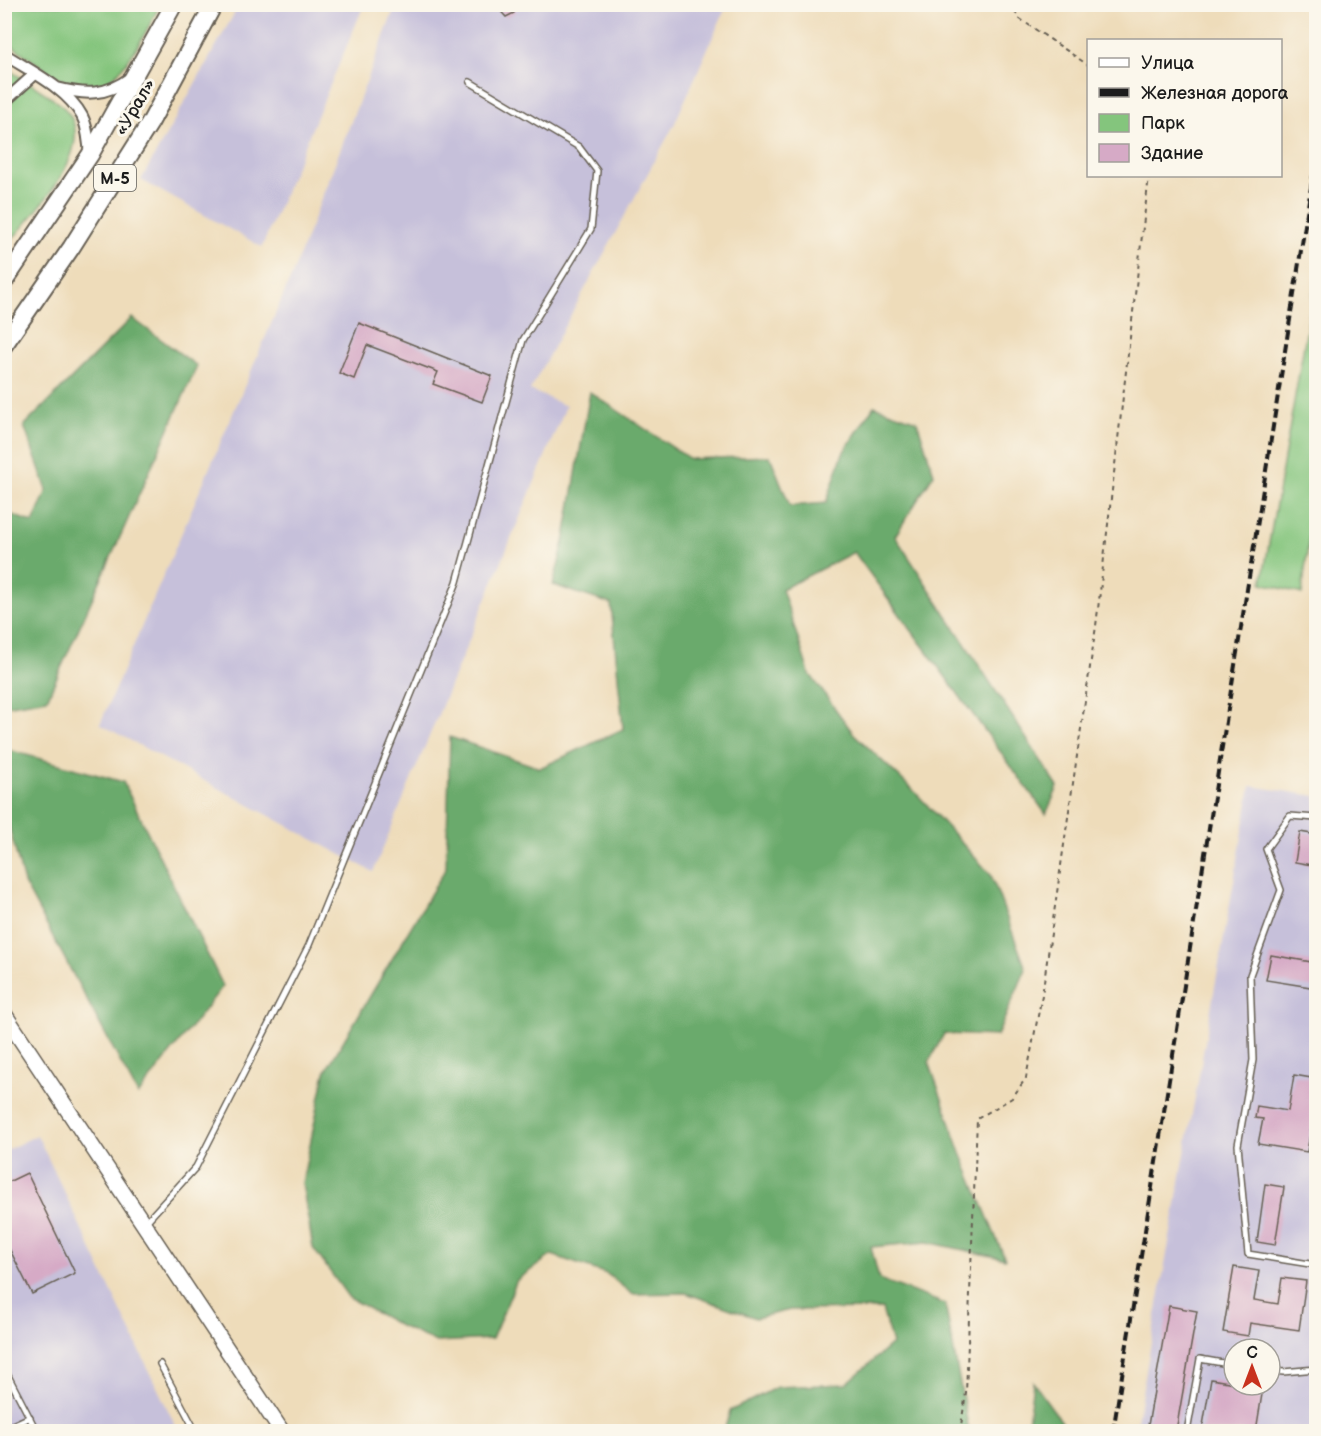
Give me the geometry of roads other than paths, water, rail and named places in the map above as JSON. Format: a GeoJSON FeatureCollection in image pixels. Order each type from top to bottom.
{"type":"FeatureCollection","features":[{"type":"Feature","properties":{"kind":"main road","name":"«Урал»"},"geometry":{"type":"LineString","coordinates":[[4,282],[90,155],[140,70],[174,4]]}},
{"type":"Feature","properties":{"kind":"main road","name":"«Урал»"},"geometry":{"type":"LineString","coordinates":[[4,345],[71,248],[150,123],[214,4]]}},
{"type":"Feature","properties":{"kind":"main road"},"geometry":{"type":"LineString","coordinates":[[4,1014],[282,1431]]}},
{"type":"Feature","properties":{"kind":"street"},"geometry":{"type":"LineString","coordinates":[[4,54],[55,87],[82,115],[90,155]]}},
{"type":"Feature","properties":{"kind":"street"},"geometry":{"type":"LineString","coordinates":[[55,87],[79,93],[99,93],[117,88],[140,70]]}},
{"type":"Feature","properties":{"kind":"street"},"geometry":{"type":"LineString","coordinates":[[4,102],[34,74]]}},
{"type":"Feature","properties":{"kind":"lane"},"geometry":{"type":"LineString","coordinates":[[144,1224],[196,1167],[309,945],[457,582],[523,340],[591,230],[597,171],[579,147],[470,82]]}},
{"type":"Feature","properties":{"kind":"lane"},"geometry":{"type":"LineString","coordinates":[[1317,818],[1290,816],[1266,849],[1281,890],[1250,975],[1253,1060],[1238,1145],[1248,1254],[1317,1265]]}},
{"type":"Feature","properties":{"kind":"lane"},"geometry":{"type":"LineString","coordinates":[[1187,1431],[1200,1359],[1222,1363]]}},
{"type":"Feature","properties":{"kind":"lane"},"geometry":{"type":"LineString","coordinates":[[160,1364],[196,1431]]}},
{"type":"Feature","properties":{"kind":"lane"},"geometry":{"type":"LineString","coordinates":[[4,1368],[37,1431]]}},
{"type":"Feature","properties":{"kind":"lane"},"geometry":{"type":"LineString","coordinates":[[1282,1372],[1317,1370]]}},
{"type":"Feature","properties":{"kind":"lane"},"geometry":{"type":"LineString","coordinates":[[4,1429],[30,1417]]}},
{"type":"Feature","properties":{"kind":"railway"},"geometry":{"type":"LineString","coordinates":[[1113,1432],[1316,156]]}}]}
